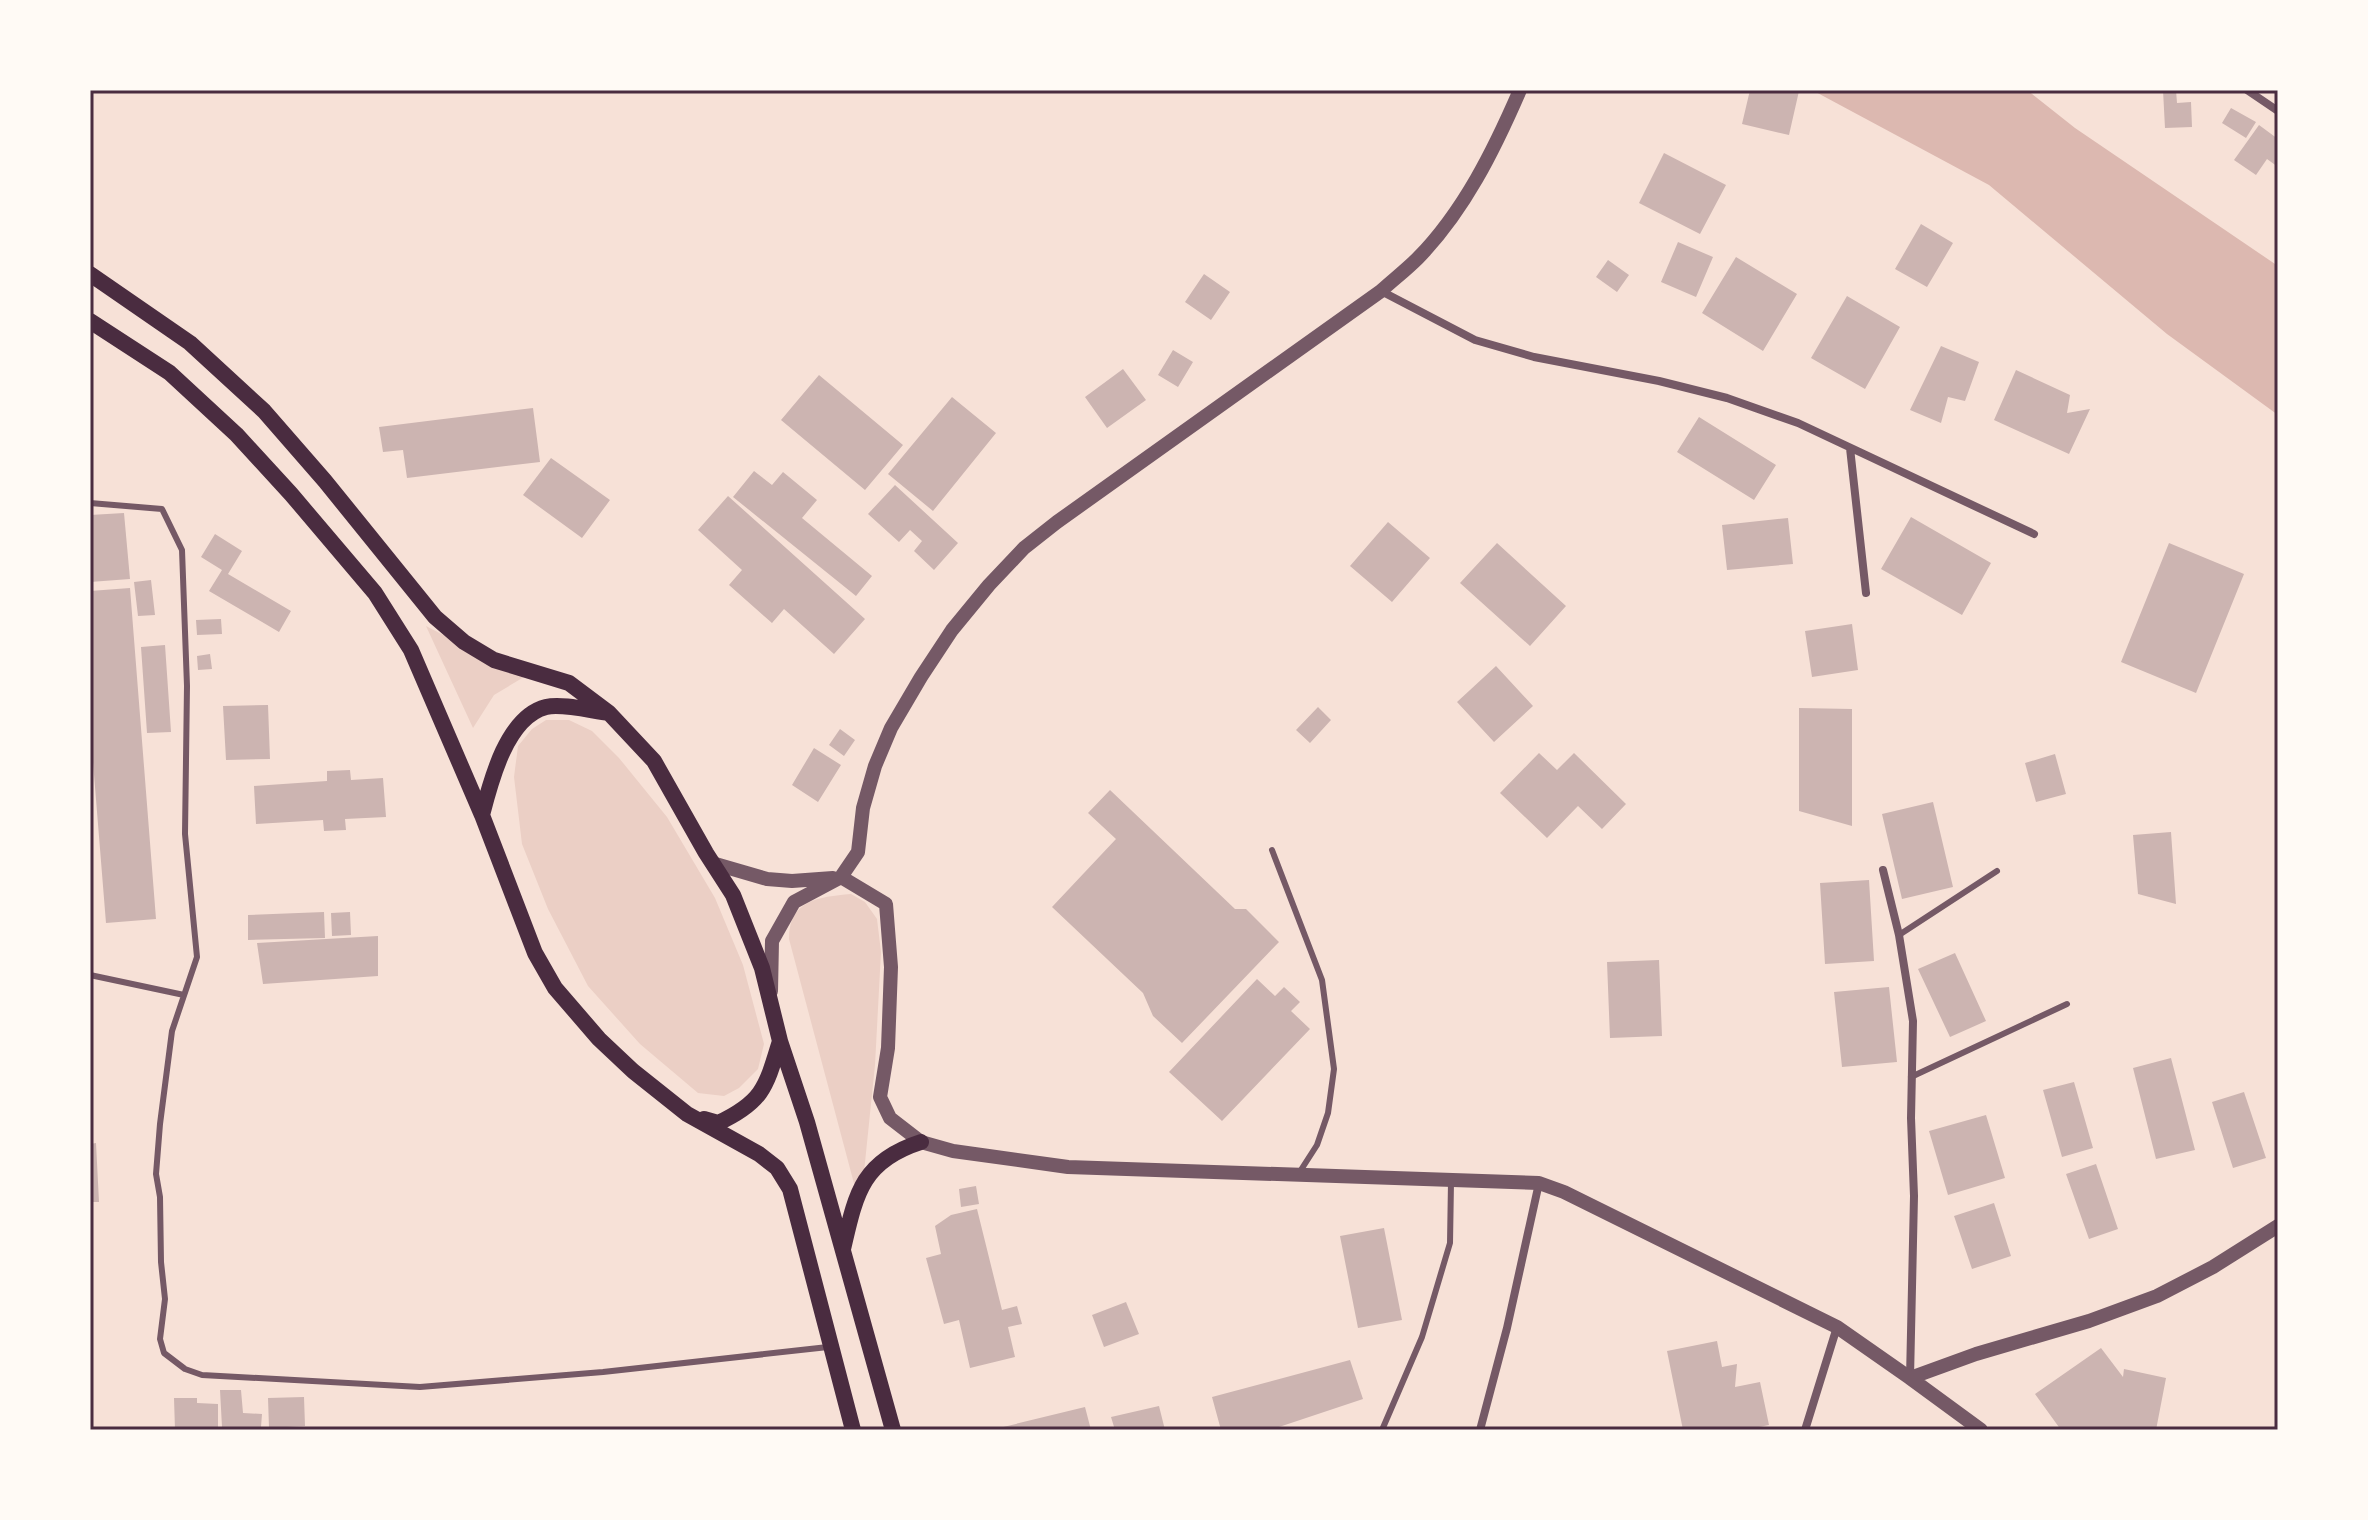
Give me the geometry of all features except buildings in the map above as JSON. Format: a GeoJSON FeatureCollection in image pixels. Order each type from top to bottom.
{"type":"FeatureCollection","features":[{"type":"Feature","properties":{"kind":"main road"},"geometry":{"type":"LineString","coordinates":[[90,274],[190,343],[264,411],[435,617],[464,642],[494,660],[569,683],[609,713],[654,761],[733,895],[742,916],[807,1122],[893,1430]]}},
{"type":"Feature","properties":{"kind":"main road"},"geometry":{"type":"LineString","coordinates":[[90,321],[170,373],[236,434],[375,593],[411,650],[482,815],[535,953],[555,988],[610,1050],[663,1096],[687,1114],[759,1154],[777,1168],[790,1189],[853,1430]]}},
{"type":"Feature","properties":{"kind":"main road"},"geometry":{"type":"LineString","coordinates":[[482,815],[492,779],[511,736],[529,714],[549,706],[609,713]]}},
{"type":"Feature","properties":{"kind":"main road"},"geometry":{"type":"LineString","coordinates":[[687,1114],[718,1123],[737,1114],[756,1099],[768,1081],[780,1041]]}},
{"type":"Feature","properties":{"kind":"main road"},"geometry":{"type":"LineString","coordinates":[[842,1250],[852,1208],[865,1179],[881,1161],[921,1142]]}},
{"type":"Feature","properties":{"kind":"street"},"geometry":{"type":"LineString","coordinates":[[770,998],[772,941],[794,902],[841,877],[858,852],[863,808],[875,766],[891,728],[952,630],[989,585],[1024,548],[1057,522],[1381,291],[1419,257],[1480,175],[1520,90]]}},
{"type":"Feature","properties":{"kind":"street"},"geometry":{"type":"LineString","coordinates":[[2247,90],[2278,111]]}},
{"type":"Feature","properties":{"kind":"street"},"geometry":{"type":"LineString","coordinates":[[1381,291],[1475,340],[1534,357],[1659,381],[1727,398],[1798,423],[2034,534]]}},
{"type":"Feature","properties":{"kind":"street"},"geometry":{"type":"LineString","coordinates":[[1850,448],[1866,593]]}},
{"type":"Feature","properties":{"kind":"street"},"geometry":{"type":"LineString","coordinates":[[712,863],[767,879],[792,881],[841,877],[886,904],[891,967],[888,1048],[880,1097],[890,1118],[921,1142],[953,1151],[1068,1167],[1539,1183],[1564,1192],[1837,1327],[1981,1430]]}},
{"type":"Feature","properties":{"kind":"street"},"geometry":{"type":"LineString","coordinates":[[1883,870],[1899,935],[1913,1021],[1914,1196],[1910,1378]]}},
{"type":"Feature","properties":{"kind":"street"},"geometry":{"type":"LineString","coordinates":[[1480,1430],[1507,1328],[1539,1183]]}},
{"type":"Feature","properties":{"kind":"street"},"geometry":{"type":"LineString","coordinates":[[1910,1378],[2157,1296],[2213,1267],[2278,1226]]}},
{"type":"Feature","properties":{"kind":"street"},"geometry":{"type":"LineString","coordinates":[[1805,1430],[1837,1327]]}},
{"type":"Feature","properties":{"kind":"lane"},"geometry":{"type":"LineString","coordinates":[[90,503],[162,509],[182,550],[187,686],[185,834],[197,957],[172,1031],[156,1174],[165,1299],[160,1339],[164,1353],[185,1369],[202,1375],[420,1387],[603,1372],[832,1347]]}},
{"type":"Feature","properties":{"kind":"lane"},"geometry":{"type":"LineString","coordinates":[[1272,850],[1322,980],[1334,1069],[1328,1113],[1317,1145],[1297,1176]]}},
{"type":"Feature","properties":{"kind":"lane"},"geometry":{"type":"LineString","coordinates":[[1899,935],[1997,871]]}},
{"type":"Feature","properties":{"kind":"lane"},"geometry":{"type":"LineString","coordinates":[[90,975],[184,995]]}},
{"type":"Feature","properties":{"kind":"lane"},"geometry":{"type":"LineString","coordinates":[[1911,1077],[2067,1004]]}},
{"type":"Feature","properties":{"kind":"lane"},"geometry":{"type":"LineString","coordinates":[[1382,1430],[1422,1337],[1450,1243],[1451,1180]]}},
{"type":"Feature","properties":{"kind":"shaded area"},"geometry":{"type":"Polygon","coordinates":[[[1812,90],[2027,90],[2075,128],[2278,266],[2278,415],[2167,334],[1989,185],[1812,90]]]}},
{"type":"Feature","properties":{"kind":"shaded area"},"geometry":{"type":"Polygon","coordinates":[[[426,626],[524,677],[494,695],[473,728],[426,626]]]}},
{"type":"Feature","properties":{"kind":"shaded area"},"geometry":{"type":"Polygon","coordinates":[[[546,720],[569,720],[592,731],[619,758],[667,817],[715,898],[743,965],[764,1044],[758,1069],[739,1088],[724,1096],[698,1093],[640,1044],[588,986],[548,909],[522,844],[514,777],[518,746],[532,729],[546,720]]]}},
{"type":"Feature","properties":{"kind":"shaded area"},"geometry":{"type":"Polygon","coordinates":[[[851,894],[865,902],[877,919],[881,952],[875,1065],[864,1172],[856,1191],[789,939],[790,926],[800,908],[817,899],[851,894]]]}}]}
